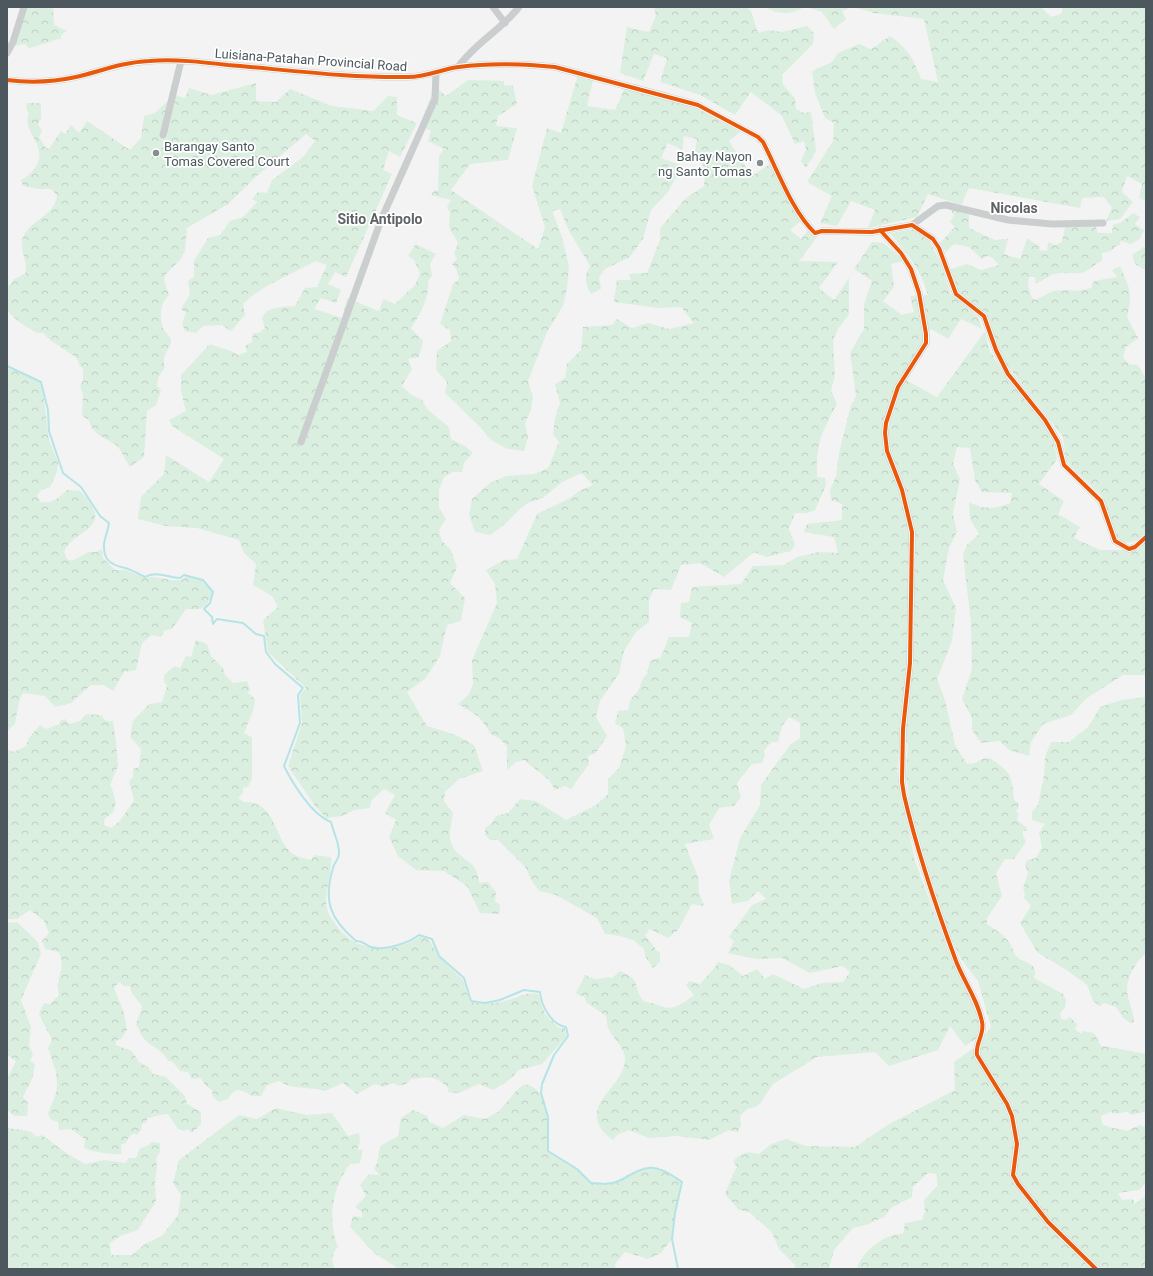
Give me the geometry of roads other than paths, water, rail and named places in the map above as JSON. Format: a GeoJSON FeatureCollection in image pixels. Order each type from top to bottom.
{"type":"FeatureCollection","features":[{"type":"Feature","properties":{"kind":"street"},"geometry":{"type":"LineString","coordinates":[[7,53],[13,42],[24,7]]}},
{"type":"Feature","properties":{"kind":"street"},"geometry":{"type":"LineString","coordinates":[[493,7],[505,23]]}},
{"type":"Feature","properties":{"kind":"street"},"geometry":{"type":"LineString","coordinates":[[458,67],[474,48],[505,23],[519,7]]}},
{"type":"Feature","properties":{"kind":"street"},"geometry":{"type":"LineString","coordinates":[[163,135],[181,61]]}},
{"type":"Feature","properties":{"kind":"street","name":"Luisiana-Patahan Provincial Road"},"geometry":{"type":"LineString","coordinates":[[7,80],[45,82],[74,77],[132,62],[181,61],[350,75],[410,77],[436,73],[458,67],[507,65],[555,67],[698,105],[758,137],[763,142],[790,198],[810,228],[815,232],[863,232],[912,225]]}},
{"type":"Feature","properties":{"kind":"street"},"geometry":{"type":"LineString","coordinates":[[301,442],[381,220],[435,99],[436,73]]}},
{"type":"Feature","properties":{"kind":"street"},"geometry":{"type":"LineString","coordinates":[[1103,223],[1052,224],[1008,220],[946,205],[938,206],[912,225],[933,239],[939,248],[956,294],[984,316],[996,350],[1008,374],[1048,425],[1058,442],[1064,464],[1101,501],[1115,541],[1129,549],[1135,547],[1146,537]]}},
{"type":"Feature","properties":{"kind":"street"},"geometry":{"type":"LineString","coordinates":[[880,230],[902,254],[911,269],[919,293],[926,334],[926,343],[898,387],[886,423],[885,433],[887,451],[902,490],[912,532],[910,663],[903,729],[902,782],[904,795],[939,914],[957,963],[980,1012],[983,1028],[976,1050],[979,1061],[1001,1093],[1012,1116],[1017,1144],[1014,1175],[1018,1184],[1048,1222],[1096,1269]]}},
{"type":"Feature","properties":{"kind":"waterway"},"geometry":{"type":"LineString","coordinates":[[7,366],[41,382],[48,410],[49,431],[63,473],[81,487],[100,516],[109,523],[104,544],[105,554],[109,561],[145,577],[158,574],[180,578],[184,575],[203,580],[213,592],[210,603],[204,609],[212,617],[213,624],[217,619],[243,623],[256,634],[264,636],[266,652],[275,664],[303,688],[298,695],[300,723],[284,766],[292,781],[310,806],[317,813],[331,822],[339,848],[339,854],[330,880],[329,900],[331,909],[340,925],[356,941],[360,941],[376,948],[396,946],[419,935],[432,939],[439,956],[464,978],[471,1001],[485,1003],[500,1000],[524,990],[540,992],[548,1014],[556,1023],[566,1027],[568,1036],[554,1055],[542,1084],[541,1093],[548,1117],[548,1151],[577,1169],[591,1183],[612,1183],[640,1170],[652,1168],[657,1168],[666,1172],[682,1182],[675,1213],[672,1239],[678,1269]]}},
{"type":"Feature","properties":{"kind":"place","name":"Barangay Santo Tomas Covered Court"},"geometry":{"type":"Point","coordinates":[156,153]}},
{"type":"Feature","properties":{"kind":"place","name":"Bahay Nayon ng Santo Tomas"},"geometry":{"type":"Point","coordinates":[760,163]}},
{"type":"Feature","properties":{"kind":"district","name":"Nicolas"},"geometry":{"type":"Point","coordinates":[1014,208]}},
{"type":"Feature","properties":{"kind":"district","name":"Sitio Antipolo"},"geometry":{"type":"Point","coordinates":[380,219]}}]}
